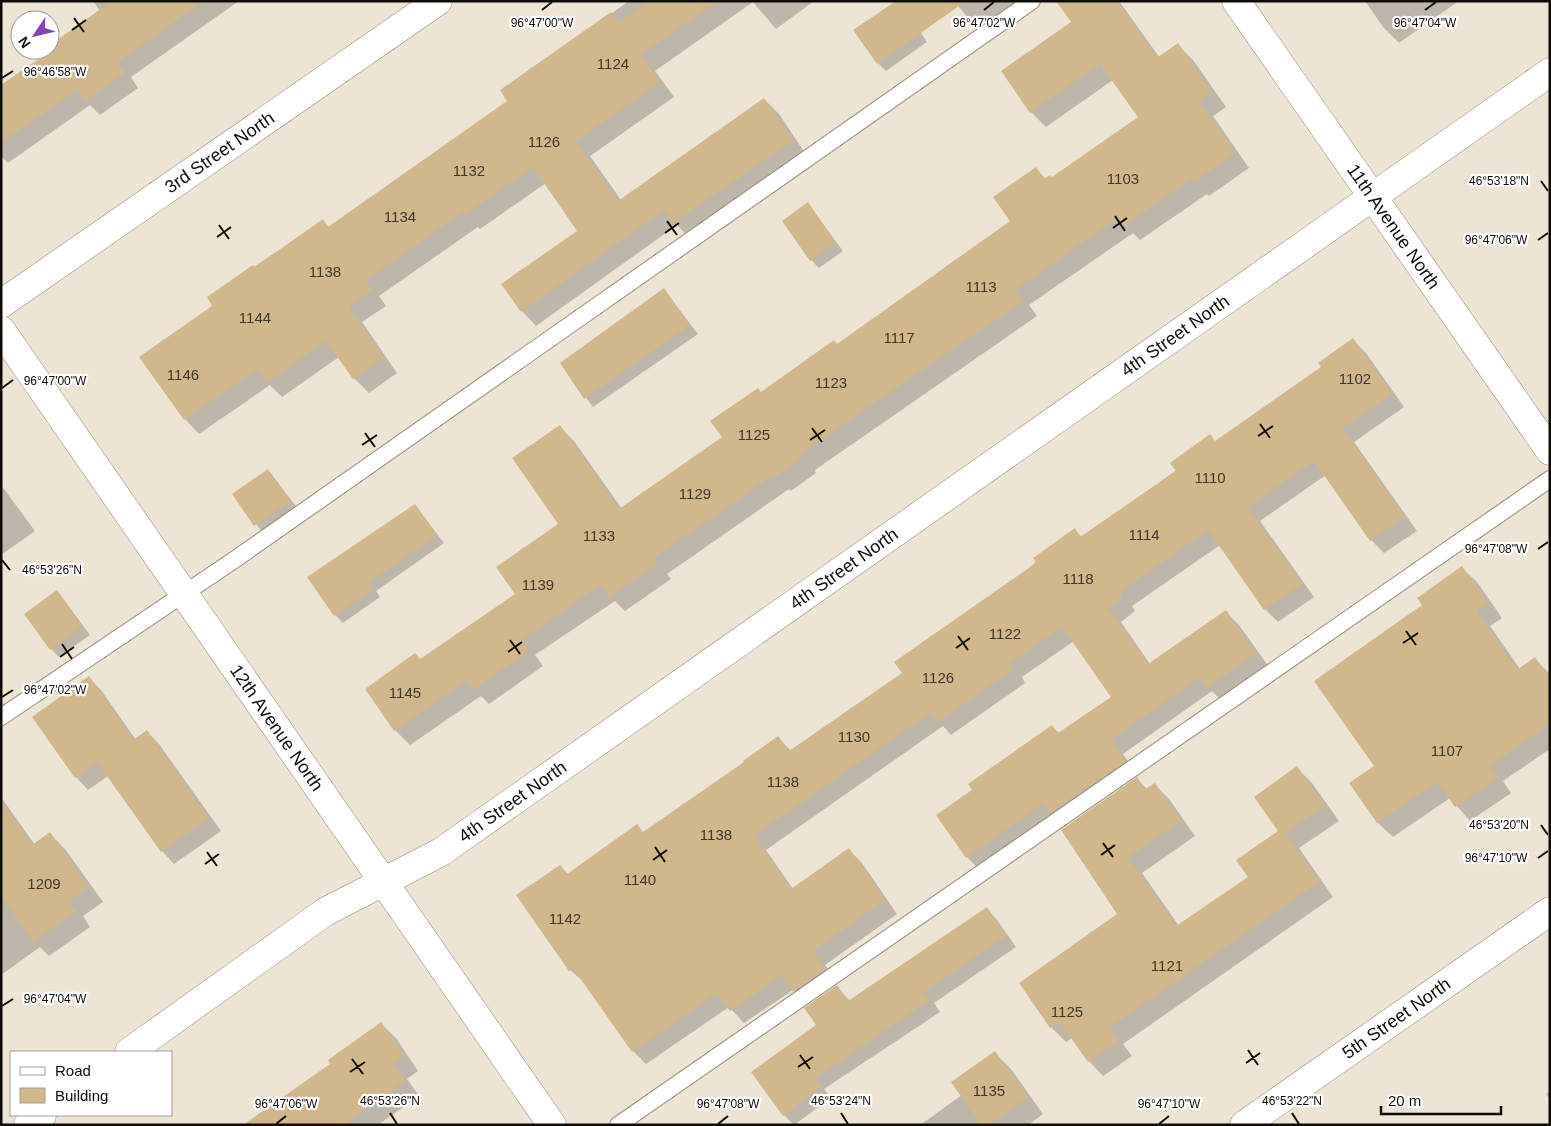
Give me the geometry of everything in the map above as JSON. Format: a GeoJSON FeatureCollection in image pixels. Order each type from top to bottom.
{"type":"FeatureCollection","features":[{"type":"Feature","properties":{"kind":"street","name":"3rd Street North"},"geometry":{"type":"LineString","coordinates":[[1,304],[438,1]]}},
{"type":"Feature","properties":{"kind":"street","name":"11th Avenue North"},"geometry":{"type":"LineString","coordinates":[[1236,1],[1550,451]]}},
{"type":"Feature","properties":{"kind":"street","name":"4th Street North"},"geometry":{"type":"LineString","coordinates":[[130,1051],[324,912],[441,852],[1550,72]]}},
{"type":"Feature","properties":{"kind":"street","name":"12th Avenue North"},"geometry":{"type":"LineString","coordinates":[[1,330],[552,1125]]}},
{"type":"Feature","properties":{"kind":"street","name":"5th Street North"},"geometry":{"type":"LineString","coordinates":[[1244,1125],[1550,912]]}},
{"type":"Feature","properties":{"kind":"street"},"geometry":{"type":"LineString","coordinates":[[28,1125],[41,1116]]}},
{"type":"Feature","properties":{"kind":"lane"},"geometry":{"type":"LineString","coordinates":[[1,717],[185,594],[1032,1]]}},
{"type":"Feature","properties":{"kind":"lane"},"geometry":{"type":"LineString","coordinates":[[618,1125],[1550,479]]}},
{"type":"Feature","properties":{"kind":"building"},"geometry":{"type":"Polygon","coordinates":[[[112,1],[204,1],[117,62],[125,73],[85,101],[77,90],[1,143],[1,85],[37,60],[60,60],[60,38],[112,1]]]}},
{"type":"Feature","properties":{"kind":"building"},"geometry":{"type":"Polygon","coordinates":[[[649,1],[718,1],[641,55],[660,82],[576,141],[618,201],[764,98],[793,141],[673,223],[664,210],[521,312],[501,284],[577,231],[533,167],[465,215],[463,212],[365,281],[372,290],[348,307],[384,358],[353,379],[326,341],[266,383],[257,370],[184,420],[139,357],[212,306],[207,297],[253,265],[255,267],[323,219],[328,227],[507,101],[500,90],[611,12],[618,23],[649,1]]]}},
{"type":"Feature","properties":{"kind":"building"},"geometry":{"type":"Polygon","coordinates":[[[896,1],[966,1],[877,64],[853,30],[896,1]]]}},
{"type":"Feature","properties":{"kind":"building"},"geometry":{"type":"Polygon","coordinates":[[[1056,1],[1117,1],[1157,58],[1178,43],[1212,91],[1199,101],[1235,153],[1194,182],[1192,179],[1124,226],[1118,218],[1015,290],[1023,301],[800,454],[802,457],[775,477],[774,475],[653,558],[657,564],[609,597],[601,585],[521,640],[529,651],[473,690],[467,680],[394,731],[365,689],[415,653],[420,659],[515,594],[496,567],[558,524],[512,458],[560,425],[619,509],[722,437],[710,421],[758,388],[761,392],[834,340],[837,344],[1010,221],[993,197],[1036,167],[1044,179],[1050,175],[1052,177],[1138,117],[1100,64],[1030,113],[1001,71],[1071,22],[1056,1]]]}},
{"type":"Feature","properties":{"kind":"building"},"geometry":{"type":"Polygon","coordinates":[[[808,202],[836,243],[810,261],[782,221],[808,202]]]}},
{"type":"Feature","properties":{"kind":"building"},"geometry":{"type":"Polygon","coordinates":[[[664,288],[690,325],[584,399],[560,363],[664,288]]]}},
{"type":"Feature","properties":{"kind":"building"},"geometry":{"type":"Polygon","coordinates":[[[1353,338],[1392,394],[1342,428],[1405,517],[1370,541],[1314,461],[1248,507],[1302,584],[1264,610],[1208,530],[1120,592],[1123,598],[1108,608],[1148,664],[1226,610],[1256,654],[1207,688],[1200,677],[1111,740],[1126,761],[1049,814],[1043,804],[966,858],[936,815],[972,790],[968,784],[1052,725],[1058,733],[1111,697],[1062,627],[1009,664],[1013,669],[937,723],[930,713],[754,836],[791,889],[849,848],[885,900],[813,951],[825,969],[793,992],[781,976],[730,1011],[717,993],[632,1052],[573,968],[569,971],[516,895],[560,865],[567,874],[637,824],[643,832],[778,736],[789,751],[902,673],[894,662],[1036,563],[1033,558],[1075,528],[1080,537],[1176,471],[1170,463],[1210,434],[1215,441],[1321,367],[1318,363],[1353,338]]]}},
{"type":"Feature","properties":{"kind":"building"},"geometry":{"type":"Polygon","coordinates":[[[268,469],[291,501],[254,526],[232,494],[268,469]]]}},
{"type":"Feature","properties":{"kind":"building"},"geometry":{"type":"Polygon","coordinates":[[[415,504],[437,535],[369,583],[373,589],[334,616],[307,577],[415,504]]]}},
{"type":"Feature","properties":{"kind":"building"},"geometry":{"type":"Polygon","coordinates":[[[1462,566],[1488,603],[1477,611],[1517,670],[1535,657],[1550,678],[1550,724],[1490,766],[1498,778],[1455,807],[1437,782],[1377,823],[1349,783],[1374,766],[1314,681],[1422,605],[1417,598],[1462,566]]]}},
{"type":"Feature","properties":{"kind":"building"},"geometry":{"type":"Polygon","coordinates":[[[57,590],[83,626],[50,650],[24,614],[57,590]]]}},
{"type":"Feature","properties":{"kind":"building"},"geometry":{"type":"Polygon","coordinates":[[[89,676],[133,740],[147,730],[209,818],[161,852],[97,762],[75,778],[32,717],[89,676]]]}},
{"type":"Feature","properties":{"kind":"building"},"geometry":{"type":"Polygon","coordinates":[[[1297,766],[1325,806],[1285,833],[1319,882],[1109,1028],[1118,1041],[1088,1062],[1059,1021],[1050,1028],[1019,983],[1117,914],[1061,830],[1137,777],[1145,789],[1155,783],[1181,821],[1128,858],[1176,926],[1248,877],[1236,860],[1278,831],[1254,797],[1297,766]]]}},
{"type":"Feature","properties":{"kind":"building"},"geometry":{"type":"Polygon","coordinates":[[[1,802],[32,845],[50,832],[89,887],[69,901],[76,911],[33,942],[1,896],[1,802]]]}},
{"type":"Feature","properties":{"kind":"building"},"geometry":{"type":"Polygon","coordinates":[[[987,907],[1006,936],[924,992],[930,1000],[815,1078],[821,1087],[783,1116],[751,1072],[816,1025],[804,1008],[837,985],[848,1001],[987,907]]]}},
{"type":"Feature","properties":{"kind":"building"},"geometry":{"type":"Polygon","coordinates":[[[381,1022],[405,1056],[393,1064],[405,1081],[343,1125],[243,1125],[330,1064],[328,1060],[381,1022]]]}},
{"type":"Feature","properties":{"kind":"building"},"geometry":{"type":"Polygon","coordinates":[[[995,1051],[1028,1098],[989,1125],[981,1125],[951,1082],[995,1051]]]}}]}
